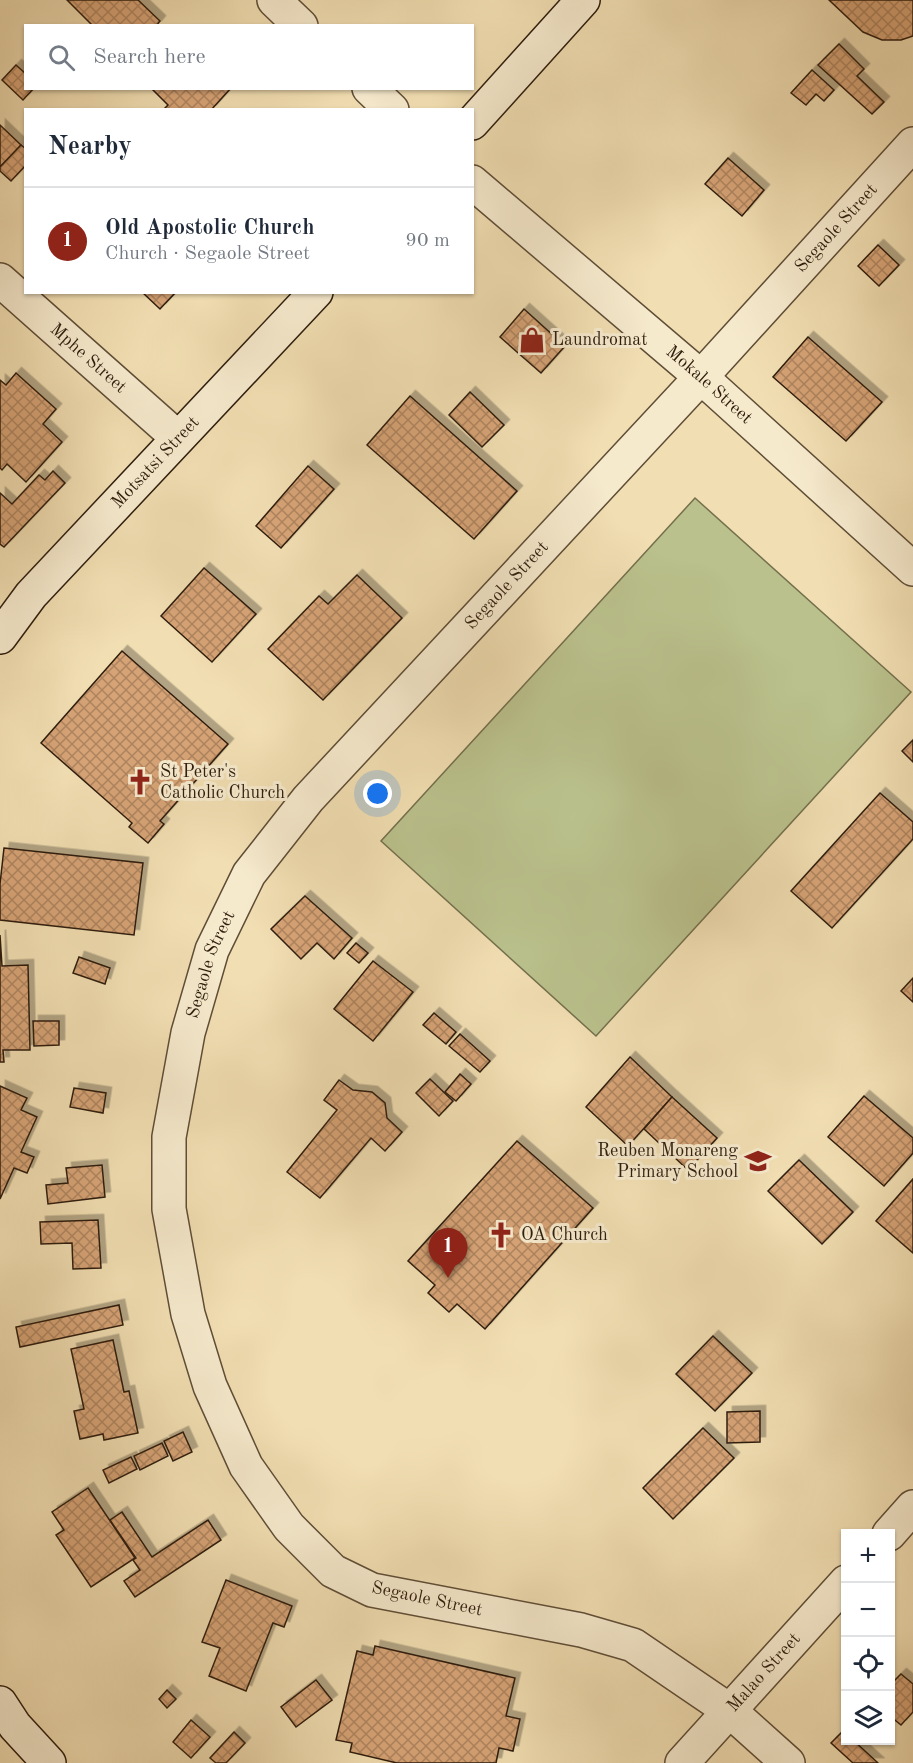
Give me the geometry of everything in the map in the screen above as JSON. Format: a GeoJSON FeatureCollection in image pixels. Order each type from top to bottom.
{"type":"FeatureCollection","features":[{"type":"Feature","properties":{"kind":"street"},"geometry":{"type":"LineString","coordinates":[[274,0],[299,24]]}},
{"type":"Feature","properties":{"kind":"street"},"geometry":{"type":"LineString","coordinates":[[474,121],[583,0]]}},
{"type":"Feature","properties":{"kind":"street"},"geometry":{"type":"LineString","coordinates":[[371,90],[390,108]]}},
{"type":"Feature","properties":{"kind":"street","name":"Segaole Street"},"geometry":{"type":"LineString","coordinates":[[788,1763],[730,1711],[633,1645],[581,1630],[372,1590],[333,1571],[289,1527],[241,1456],[210,1386],[188,1314],[170,1209],[170,1137],[188,1033],[213,950],[249,874],[308,799],[701,377],[913,144]]}},
{"type":"Feature","properties":{"kind":"street","name":"Mokale Street"},"geometry":{"type":"LineString","coordinates":[[474,184],[701,377],[913,569]]}},
{"type":"Feature","properties":{"kind":"street","name":"Mphe Street"},"geometry":{"type":"LineString","coordinates":[[0,279],[178,438]]}},
{"type":"Feature","properties":{"kind":"street","name":"Motsatsi Street"},"geometry":{"type":"LineString","coordinates":[[0,637],[31,595],[314,294]]}},
{"type":"Feature","properties":{"kind":"street"},"geometry":{"type":"LineString","coordinates":[[893,1529],[913,1507]]}},
{"type":"Feature","properties":{"kind":"street","name":"Malao Street"},"geometry":{"type":"LineString","coordinates":[[682,1763],[845,1583]]}},
{"type":"Feature","properties":{"kind":"street"},"geometry":{"type":"LineString","coordinates":[[0,1703],[15,1726],[49,1763]]}},
{"type":"Feature","properties":{"kind":"green space"},"geometry":{"type":"Polygon","coordinates":[[[695,498],[911,692],[596,1036],[381,841],[695,498]]]}},
{"type":"Feature","properties":{"kind":"building"},"geometry":{"type":"Polygon","coordinates":[[[67,0],[138,0],[160,21],[158,24],[91,24],[67,0]]]}},
{"type":"Feature","properties":{"kind":"building"},"geometry":{"type":"Polygon","coordinates":[[[829,0],[913,0],[913,36],[901,40],[882,40],[863,32],[829,0]]]}},
{"type":"Feature","properties":{"kind":"building"},"geometry":{"type":"Polygon","coordinates":[[[839,44],[864,69],[857,76],[884,102],[872,114],[818,65],[839,44]]]}},
{"type":"Feature","properties":{"kind":"building"},"geometry":{"type":"Polygon","coordinates":[[[16,65],[24,72],[24,90],[32,90],[23,100],[2,80],[16,65]]]}},
{"type":"Feature","properties":{"kind":"building"},"geometry":{"type":"Polygon","coordinates":[[[812,70],[834,90],[824,101],[816,94],[806,105],[791,93],[812,70]]]}},
{"type":"Feature","properties":{"kind":"building"},"geometry":{"type":"Polygon","coordinates":[[[153,90],[229,90],[213,108],[165,108],[168,105],[153,90]]]}},
{"type":"Feature","properties":{"kind":"building"},"geometry":{"type":"Polygon","coordinates":[[[0,125],[21,145],[0,167],[0,125]]]}},
{"type":"Feature","properties":{"kind":"building"},"geometry":{"type":"Polygon","coordinates":[[[21,145],[24,147],[24,167],[11,181],[0,171],[0,167],[21,145]]]}},
{"type":"Feature","properties":{"kind":"building"},"geometry":{"type":"Polygon","coordinates":[[[728,158],[764,190],[742,216],[705,184],[728,158]]]}},
{"type":"Feature","properties":{"kind":"building"},"geometry":{"type":"Polygon","coordinates":[[[878,245],[899,265],[879,286],[858,266],[878,245]]]}},
{"type":"Feature","properties":{"kind":"building"},"geometry":{"type":"Polygon","coordinates":[[[144,294],[174,294],[160,309],[144,294]]]}},
{"type":"Feature","properties":{"kind":"building"},"geometry":{"type":"Polygon","coordinates":[[[524,309],[565,346],[541,373],[500,337],[524,309]]]}},
{"type":"Feature","properties":{"kind":"building"},"geometry":{"type":"Polygon","coordinates":[[[808,337],[882,402],[846,441],[773,377],[808,337]]]}},
{"type":"Feature","properties":{"kind":"building"},"geometry":{"type":"Polygon","coordinates":[[[16,373],[56,409],[43,424],[62,442],[26,482],[7,464],[2,470],[0,468],[0,380],[6,385],[16,373]]]}},
{"type":"Feature","properties":{"kind":"building"},"geometry":{"type":"Polygon","coordinates":[[[470,392],[504,425],[482,447],[449,415],[470,392]]]}},
{"type":"Feature","properties":{"kind":"building"},"geometry":{"type":"Polygon","coordinates":[[[410,396],[517,491],[474,539],[367,445],[410,396]]]}},
{"type":"Feature","properties":{"kind":"building"},"geometry":{"type":"Polygon","coordinates":[[[308,466],[334,489],[281,548],[256,526],[308,466]]]}},
{"type":"Feature","properties":{"kind":"building"},"geometry":{"type":"Polygon","coordinates":[[[53,471],[65,483],[4,547],[0,544],[0,493],[12,504],[39,475],[45,480],[53,471]]]}},
{"type":"Feature","properties":{"kind":"building"},"geometry":{"type":"Polygon","coordinates":[[[204,568],[256,614],[212,662],[161,616],[204,568]]]}},
{"type":"Feature","properties":{"kind":"building"},"geometry":{"type":"Polygon","coordinates":[[[357,575],[402,618],[323,700],[268,649],[319,596],[328,604],[357,575]]]}},
{"type":"Feature","properties":{"kind":"building","name":"St Peter's Catholic Church"},"geometry":{"type":"Polygon","coordinates":[[[122,651],[228,744],[160,821],[164,824],[148,843],[129,827],[132,823],[41,743],[122,651]]]}},
{"type":"Feature","properties":{"kind":"building"},"geometry":{"type":"Polygon","coordinates":[[[913,740],[913,762],[902,751],[913,740]]]}},
{"type":"Feature","properties":{"kind":"building"},"geometry":{"type":"Polygon","coordinates":[[[880,793],[913,822],[913,839],[832,928],[791,891],[880,793]]]}},
{"type":"Feature","properties":{"kind":"building"},"geometry":{"type":"Polygon","coordinates":[[[4,848],[143,863],[134,935],[0,920],[0,884],[4,848]]]}},
{"type":"Feature","properties":{"kind":"building"},"geometry":{"type":"Polygon","coordinates":[[[305,896],[352,938],[334,959],[317,943],[301,959],[271,929],[305,896]]]}},
{"type":"Feature","properties":{"kind":"building"},"geometry":{"type":"Polygon","coordinates":[[[0,935],[2,966],[28,965],[30,1050],[3,1050],[4,1062],[0,1062],[0,935]]]}},
{"type":"Feature","properties":{"kind":"building"},"geometry":{"type":"Polygon","coordinates":[[[356,943],[368,953],[359,963],[347,953],[356,943]]]}},
{"type":"Feature","properties":{"kind":"building"},"geometry":{"type":"Polygon","coordinates":[[[79,957],[110,968],[105,984],[73,973],[79,957]]]}},
{"type":"Feature","properties":{"kind":"building"},"geometry":{"type":"Polygon","coordinates":[[[373,961],[413,992],[373,1041],[334,1009],[373,961]]]}},
{"type":"Feature","properties":{"kind":"building"},"geometry":{"type":"Polygon","coordinates":[[[913,978],[913,1002],[901,991],[913,978]]]}},
{"type":"Feature","properties":{"kind":"building"},"geometry":{"type":"Polygon","coordinates":[[[434,1013],[456,1032],[446,1044],[423,1025],[434,1013]]]}},
{"type":"Feature","properties":{"kind":"building"},"geometry":{"type":"Polygon","coordinates":[[[33,1021],[59,1021],[59,1045],[34,1046],[33,1021]]]}},
{"type":"Feature","properties":{"kind":"building"},"geometry":{"type":"Polygon","coordinates":[[[460,1034],[490,1061],[480,1072],[449,1046],[460,1034]]]}},
{"type":"Feature","properties":{"kind":"building"},"geometry":{"type":"Polygon","coordinates":[[[630,1057],[672,1097],[628,1146],[586,1107],[630,1057]]]}},
{"type":"Feature","properties":{"kind":"building"},"geometry":{"type":"Polygon","coordinates":[[[460,1074],[471,1084],[456,1101],[445,1092],[460,1074]]]}},
{"type":"Feature","properties":{"kind":"building"},"geometry":{"type":"Polygon","coordinates":[[[430,1079],[453,1101],[439,1116],[416,1093],[430,1079]]]}},
{"type":"Feature","properties":{"kind":"building"},"geometry":{"type":"Polygon","coordinates":[[[339,1080],[353,1090],[372,1092],[385,1103],[387,1118],[402,1132],[385,1151],[371,1138],[320,1198],[287,1172],[337,1110],[324,1100],[339,1080]]]}},
{"type":"Feature","properties":{"kind":"building"},"geometry":{"type":"Polygon","coordinates":[[[0,1086],[27,1098],[21,1110],[37,1117],[21,1152],[34,1157],[27,1173],[14,1168],[0,1199],[0,1086]]]}},
{"type":"Feature","properties":{"kind":"building"},"geometry":{"type":"Polygon","coordinates":[[[74,1088],[106,1093],[103,1113],[70,1107],[74,1088]]]}},
{"type":"Feature","properties":{"kind":"building"},"geometry":{"type":"Polygon","coordinates":[[[864,1096],[913,1138],[913,1153],[884,1186],[828,1137],[864,1096]]]}},
{"type":"Feature","properties":{"kind":"building"},"geometry":{"type":"Polygon","coordinates":[[[672,1097],[717,1138],[688,1170],[644,1129],[672,1097]]]}},
{"type":"Feature","properties":{"kind":"building","name":"OA Church"},"geometry":{"type":"Polygon","coordinates":[[[517,1141],[593,1208],[485,1329],[457,1304],[449,1312],[428,1293],[435,1285],[408,1261],[517,1141]]]}},
{"type":"Feature","properties":{"kind":"building"},"geometry":{"type":"Polygon","coordinates":[[[799,1160],[853,1212],[822,1244],[768,1191],[799,1160]]]}},
{"type":"Feature","properties":{"kind":"building"},"geometry":{"type":"Polygon","coordinates":[[[102,1165],[105,1197],[48,1204],[46,1185],[68,1183],[66,1168],[102,1165]]]}},
{"type":"Feature","properties":{"kind":"building"},"geometry":{"type":"Polygon","coordinates":[[[913,1179],[913,1253],[876,1221],[913,1179]]]}},
{"type":"Feature","properties":{"kind":"building"},"geometry":{"type":"Polygon","coordinates":[[[98,1220],[101,1268],[73,1269],[72,1243],[41,1244],[40,1222],[98,1220]]]}},
{"type":"Feature","properties":{"kind":"building"},"geometry":{"type":"Polygon","coordinates":[[[119,1305],[123,1325],[20,1347],[16,1327],[119,1305]]]}},
{"type":"Feature","properties":{"kind":"building"},"geometry":{"type":"Polygon","coordinates":[[[713,1336],[752,1373],[715,1411],[676,1374],[713,1336]]]}},
{"type":"Feature","properties":{"kind":"building"},"geometry":{"type":"Polygon","coordinates":[[[113,1340],[124,1392],[129,1391],[138,1433],[104,1440],[103,1434],[80,1439],[74,1411],[84,1409],[71,1349],[113,1340]]]}},
{"type":"Feature","properties":{"kind":"building"},"geometry":{"type":"Polygon","coordinates":[[[760,1411],[760,1442],[727,1443],[727,1412],[760,1411]]]}},
{"type":"Feature","properties":{"kind":"building"},"geometry":{"type":"Polygon","coordinates":[[[703,1428],[734,1458],[673,1519],[643,1488],[703,1428]]]}},
{"type":"Feature","properties":{"kind":"building"},"geometry":{"type":"Polygon","coordinates":[[[183,1432],[192,1452],[173,1461],[164,1441],[183,1432]]]}},
{"type":"Feature","properties":{"kind":"building"},"geometry":{"type":"Polygon","coordinates":[[[162,1443],[168,1456],[140,1470],[134,1456],[162,1443]]]}},
{"type":"Feature","properties":{"kind":"building"},"geometry":{"type":"Polygon","coordinates":[[[131,1457],[137,1469],[109,1483],[103,1470],[131,1457]]]}},
{"type":"Feature","properties":{"kind":"building"},"geometry":{"type":"Polygon","coordinates":[[[88,1488],[135,1558],[91,1587],[56,1535],[64,1530],[52,1512],[88,1488]]]}},
{"type":"Feature","properties":{"kind":"building"},"geometry":{"type":"Polygon","coordinates":[[[122,1512],[152,1557],[208,1520],[221,1540],[135,1597],[124,1581],[140,1570],[133,1560],[136,1558],[110,1520],[122,1512]]]}},
{"type":"Feature","properties":{"kind":"building"},"geometry":{"type":"Polygon","coordinates":[[[226,1580],[292,1606],[284,1627],[273,1623],[246,1691],[209,1676],[220,1648],[202,1642],[226,1580]]]}},
{"type":"Feature","properties":{"kind":"building"},"geometry":{"type":"Polygon","coordinates":[[[375,1646],[515,1678],[506,1716],[520,1719],[513,1751],[499,1748],[496,1763],[397,1763],[350,1752],[352,1743],[336,1740],[357,1651],[373,1655],[375,1646]]]}},
{"type":"Feature","properties":{"kind":"building"},"geometry":{"type":"Polygon","coordinates":[[[901,1674],[913,1684],[913,1712],[901,1725],[895,1720],[895,1680],[901,1674]]]}},
{"type":"Feature","properties":{"kind":"building"},"geometry":{"type":"Polygon","coordinates":[[[316,1680],[332,1700],[296,1727],[281,1707],[316,1680]]]}},
{"type":"Feature","properties":{"kind":"building"},"geometry":{"type":"Polygon","coordinates":[[[167,1690],[176,1699],[167,1708],[159,1699],[167,1690]]]}},
{"type":"Feature","properties":{"kind":"building"},"geometry":{"type":"Polygon","coordinates":[[[191,1720],[210,1737],[191,1758],[173,1742],[191,1720]]]}},
{"type":"Feature","properties":{"kind":"building"},"geometry":{"type":"Polygon","coordinates":[[[234,1732],[245,1743],[226,1763],[216,1763],[210,1758],[234,1732]]]}},
{"type":"Feature","properties":{"kind":"building"},"geometry":{"type":"Polygon","coordinates":[[[841,1733],[841,1745],[858,1745],[878,1763],[853,1763],[831,1743],[841,1733]]]}},
{"type":"Feature","properties":{"kind":"place","name":"Laundromat"},"geometry":{"type":"Point","coordinates":[532,340]}},
{"type":"Feature","properties":{"kind":"place","name":"St Peter's Catholic Church"},"geometry":{"type":"Point","coordinates":[140,782]}},
{"type":"Feature","properties":{"kind":"place","name":"Reuben Monareng Primary School"},"geometry":{"type":"Point","coordinates":[758,1161]}},
{"type":"Feature","properties":{"kind":"place","name":"OA Church"},"geometry":{"type":"Point","coordinates":[501,1235]}},
{"type":"Feature","properties":{"kind":"place","name":"Old Apostolic Church"},"geometry":{"type":"Point","coordinates":[448,1278]}}]}
